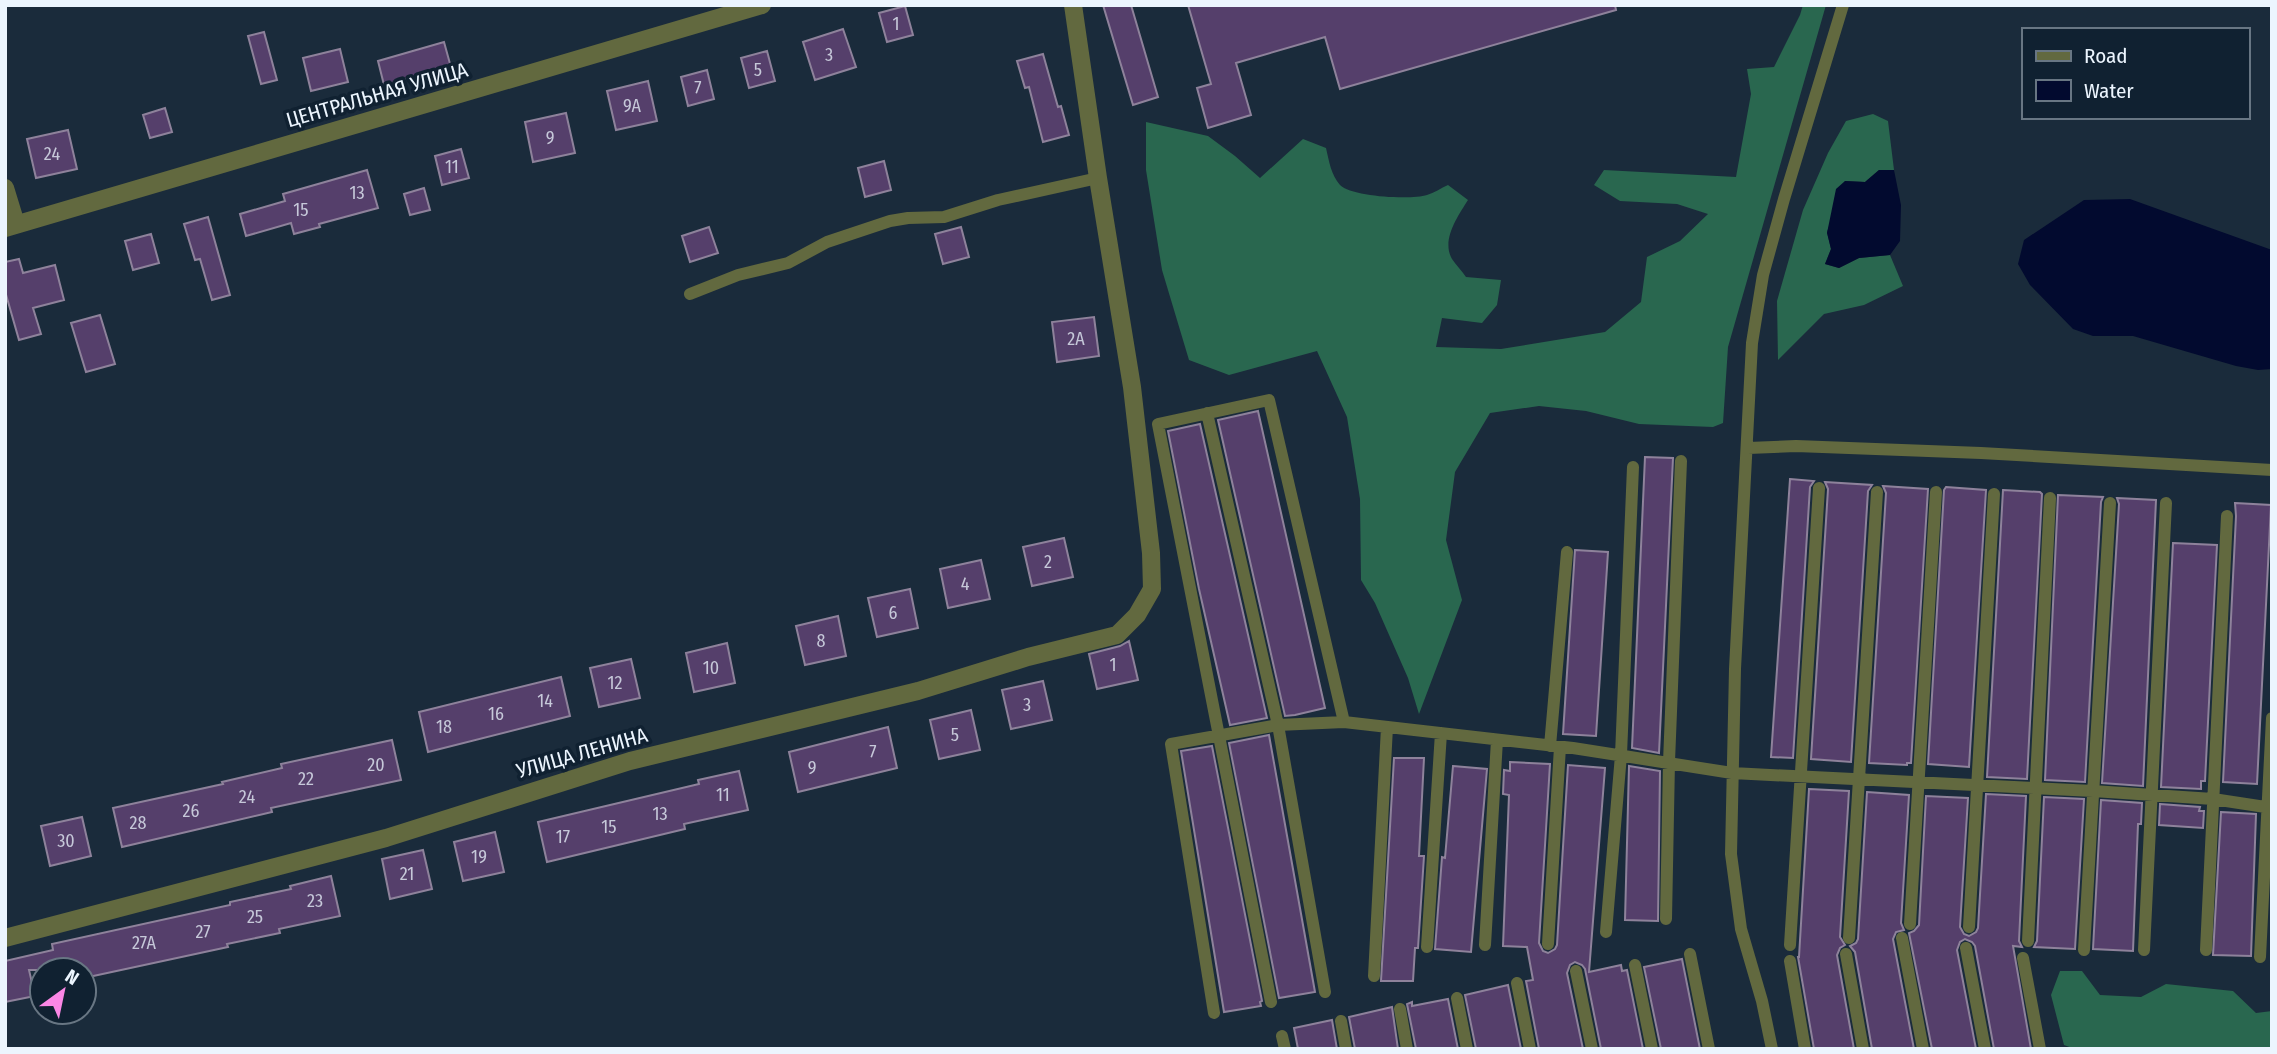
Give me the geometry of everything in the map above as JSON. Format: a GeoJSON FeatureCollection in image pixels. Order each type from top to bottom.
{"type":"FeatureCollection","features":[{"type":"Feature","properties":{"kind":"street","name":"ЦЕНТРАЛЬНАЯ УЛИЦА"},"geometry":{"type":"LineString","coordinates":[[11,226],[762,5]]}},
{"type":"Feature","properties":{"kind":"street"},"geometry":{"type":"LineString","coordinates":[[1073,5],[1098,178]]}},
{"type":"Feature","properties":{"kind":"street","name":"УЛИЦА ЛЕНИНА"},"geometry":{"type":"LineString","coordinates":[[5,938],[386,838],[630,761],[919,691],[1028,657],[1116,635],[1137,615],[1152,589],[1151,553],[1132,387],[1098,178]]}},
{"type":"Feature","properties":{"kind":"street"},"geometry":{"type":"LineString","coordinates":[[5,188],[11,226]]}},
{"type":"Feature","properties":{"kind":"lane"},"geometry":{"type":"LineString","coordinates":[[1772,1049],[1762,1001],[1741,929],[1731,854],[1735,668],[1752,343],[1763,275],[1843,5]]}},
{"type":"Feature","properties":{"kind":"lane"},"geometry":{"type":"LineString","coordinates":[[690,294],[738,275],[788,262],[827,242],[890,221],[944,217],[998,200],[1098,178]]}},
{"type":"Feature","properties":{"kind":"lane"},"geometry":{"type":"LineString","coordinates":[[1271,1002],[1158,424],[1269,400],[1344,722]]}},
{"type":"Feature","properties":{"kind":"lane"},"geometry":{"type":"LineString","coordinates":[[1207,413],[1278,726],[1325,992]]}},
{"type":"Feature","properties":{"kind":"lane"},"geometry":{"type":"LineString","coordinates":[[1748,448],[1796,446],[1982,453],[2272,470]]}},
{"type":"Feature","properties":{"kind":"lane"},"geometry":{"type":"LineString","coordinates":[[1666,919],[1669,762],[1681,461]]}},
{"type":"Feature","properties":{"kind":"lane"},"geometry":{"type":"LineString","coordinates":[[1606,932],[1621,755],[1633,467]]}},
{"type":"Feature","properties":{"kind":"lane"},"geometry":{"type":"LineString","coordinates":[[1790,945],[1819,488]]}},
{"type":"Feature","properties":{"kind":"lane"},"geometry":{"type":"LineString","coordinates":[[1849,938],[1877,492]]}},
{"type":"Feature","properties":{"kind":"lane"},"geometry":{"type":"LineString","coordinates":[[1910,924],[1936,492]]}},
{"type":"Feature","properties":{"kind":"lane"},"geometry":{"type":"LineString","coordinates":[[1969,927],[1994,494]]}},
{"type":"Feature","properties":{"kind":"lane"},"geometry":{"type":"LineString","coordinates":[[2028,941],[2050,498]]}},
{"type":"Feature","properties":{"kind":"lane"},"geometry":{"type":"LineString","coordinates":[[2084,950],[2110,503]]}},
{"type":"Feature","properties":{"kind":"lane"},"geometry":{"type":"LineString","coordinates":[[2144,950],[2166,503]]}},
{"type":"Feature","properties":{"kind":"lane"},"geometry":{"type":"LineString","coordinates":[[2206,950],[2227,516]]}},
{"type":"Feature","properties":{"kind":"lane"},"geometry":{"type":"LineString","coordinates":[[1548,944],[1555,746],[1567,552]]}},
{"type":"Feature","properties":{"kind":"lane"},"geometry":{"type":"LineString","coordinates":[[2260,957],[2272,718]]}},
{"type":"Feature","properties":{"kind":"lane"},"geometry":{"type":"LineString","coordinates":[[1214,1013],[1171,744],[1218,734],[1278,726],[1344,722],[1555,746],[1732,773],[2093,790],[2213,799],[2269,808]]}},
{"type":"Feature","properties":{"kind":"lane"},"geometry":{"type":"LineString","coordinates":[[1374,976],[1387,727]]}},
{"type":"Feature","properties":{"kind":"lane"},"geometry":{"type":"LineString","coordinates":[[1427,947],[1441,733]]}},
{"type":"Feature","properties":{"kind":"lane"},"geometry":{"type":"LineString","coordinates":[[1485,945],[1497,740]]}},
{"type":"Feature","properties":{"kind":"lane"},"geometry":{"type":"LineString","coordinates":[[1902,938],[1923,1049]]}},
{"type":"Feature","properties":{"kind":"lane"},"geometry":{"type":"LineString","coordinates":[[1966,948],[1985,1049]]}},
{"type":"Feature","properties":{"kind":"lane"},"geometry":{"type":"LineString","coordinates":[[1690,954],[1709,1049]]}},
{"type":"Feature","properties":{"kind":"lane"},"geometry":{"type":"LineString","coordinates":[[1846,954],[1863,1049]]}},
{"type":"Feature","properties":{"kind":"lane"},"geometry":{"type":"LineString","coordinates":[[2023,958],[2040,1049]]}},
{"type":"Feature","properties":{"kind":"lane"},"geometry":{"type":"LineString","coordinates":[[1790,961],[1805,1049]]}},
{"type":"Feature","properties":{"kind":"lane"},"geometry":{"type":"LineString","coordinates":[[1635,965],[1652,1049]]}},
{"type":"Feature","properties":{"kind":"lane"},"geometry":{"type":"LineString","coordinates":[[1576,971],[1592,1049]]}},
{"type":"Feature","properties":{"kind":"lane"},"geometry":{"type":"LineString","coordinates":[[1517,983],[1530,1049]]}},
{"type":"Feature","properties":{"kind":"lane"},"geometry":{"type":"LineString","coordinates":[[1457,998],[1467,1049]]}},
{"type":"Feature","properties":{"kind":"lane"},"geometry":{"type":"LineString","coordinates":[[1399,1009],[1407,1049]]}},
{"type":"Feature","properties":{"kind":"lane"},"geometry":{"type":"LineString","coordinates":[[1341,1021],[1346,1049]]}},
{"type":"Feature","properties":{"kind":"green space"},"geometry":{"type":"Polygon","coordinates":[[[1803,5],[1826,5],[1728,347],[1723,423],[1713,427],[1639,424],[1586,411],[1539,406],[1490,413],[1455,472],[1446,540],[1462,600],[1419,714],[1408,678],[1375,603],[1361,580],[1360,499],[1347,417],[1317,351],[1229,375],[1189,360],[1162,270],[1146,170],[1146,122],[1208,136],[1260,178],[1303,139],[1326,148],[1334,177],[1347,189],[1369,195],[1408,197],[1427,195],[1448,185],[1468,200],[1452,228],[1449,252],[1466,277],[1501,280],[1497,305],[1482,323],[1442,318],[1436,347],[1501,349],[1605,332],[1641,302],[1647,257],[1680,241],[1708,214],[1677,204],[1620,201],[1594,185],[1604,170],[1736,177],[1751,94],[1747,69],[1774,67],[1803,5]]]}},
{"type":"Feature","properties":{"kind":"green space"},"geometry":{"type":"Polygon","coordinates":[[[1873,114],[1888,121],[1894,170],[1879,170],[1865,182],[1845,181],[1827,232],[1831,249],[1825,264],[1839,268],[1859,258],[1890,255],[1903,286],[1864,305],[1824,314],[1778,360],[1777,301],[1803,210],[1828,153],[1846,121],[1873,114]]]}},
{"type":"Feature","properties":{"kind":"green space"},"geometry":{"type":"Polygon","coordinates":[[[2060,971],[2082,971],[2100,995],[2141,997],[2166,984],[2233,991],[2256,1013],[2272,1011],[2272,1049],[2075,1049],[2064,1045],[2051,995],[2060,971]]]}},
{"type":"Feature","properties":{"kind":"water"},"geometry":{"type":"Polygon","coordinates":[[[1879,170],[1894,170],[1901,205],[1900,241],[1890,255],[1859,258],[1839,268],[1825,264],[1831,249],[1827,233],[1836,189],[1845,181],[1865,182],[1879,170]]]}},
{"type":"Feature","properties":{"kind":"water"},"geometry":{"type":"Polygon","coordinates":[[[2130,199],[2272,250],[2272,369],[2258,370],[2236,366],[2133,336],[2093,336],[2073,329],[2030,285],[2018,264],[2024,240],[2084,200],[2130,199]]]}},
{"type":"Feature","properties":{"kind":"building"},"geometry":{"type":"Polygon","coordinates":[[[1103,5],[1131,5],[1158,97],[1133,105],[1103,5]]]}},
{"type":"Feature","properties":{"kind":"building"},"geometry":{"type":"Polygon","coordinates":[[[1188,5],[1615,5],[1616,10],[1340,89],[1325,37],[1236,63],[1251,115],[1208,128],[1197,88],[1211,84],[1188,5]]]}},
{"type":"Feature","properties":{"kind":"building"},"geometry":{"type":"Polygon","coordinates":[[[905,6],[913,35],[887,42],[879,13],[905,6]]]}},
{"type":"Feature","properties":{"kind":"building"},"geometry":{"type":"Polygon","coordinates":[[[843,29],[856,67],[815,80],[803,42],[843,29]]]}},
{"type":"Feature","properties":{"kind":"building"},"geometry":{"type":"Polygon","coordinates":[[[264,32],[277,80],[261,84],[248,36],[264,32]]]}},
{"type":"Feature","properties":{"kind":"building"},"geometry":{"type":"Polygon","coordinates":[[[444,42],[452,71],[426,78],[425,74],[384,85],[378,61],[444,42]]]}},
{"type":"Feature","properties":{"kind":"building"},"geometry":{"type":"Polygon","coordinates":[[[340,49],[348,82],[311,91],[303,58],[340,49]]]}},
{"type":"Feature","properties":{"kind":"building"},"geometry":{"type":"Polygon","coordinates":[[[767,51],[775,81],[749,88],[741,58],[767,51]]]}},
{"type":"Feature","properties":{"kind":"building"},"geometry":{"type":"Polygon","coordinates":[[[1043,54],[1069,135],[1043,142],[1029,87],[1025,88],[1017,61],[1043,54]]]}},
{"type":"Feature","properties":{"kind":"building"},"geometry":{"type":"Polygon","coordinates":[[[707,70],[714,99],[688,106],[681,77],[707,70]]]}},
{"type":"Feature","properties":{"kind":"building"},"geometry":{"type":"Polygon","coordinates":[[[648,81],[657,121],[616,130],[607,91],[648,81]]]}},
{"type":"Feature","properties":{"kind":"building"},"geometry":{"type":"Polygon","coordinates":[[[165,108],[172,132],[150,138],[143,115],[165,108]]]}},
{"type":"Feature","properties":{"kind":"building"},"geometry":{"type":"Polygon","coordinates":[[[566,113],[575,153],[533,162],[525,122],[566,113]]]}},
{"type":"Feature","properties":{"kind":"building"},"geometry":{"type":"Polygon","coordinates":[[[68,130],[77,169],[36,178],[27,139],[68,130]]]}},
{"type":"Feature","properties":{"kind":"building"},"geometry":{"type":"Polygon","coordinates":[[[461,149],[469,178],[442,185],[435,156],[461,149]]]}},
{"type":"Feature","properties":{"kind":"building"},"geometry":{"type":"Polygon","coordinates":[[[884,161],[891,190],[865,197],[858,168],[884,161]]]}},
{"type":"Feature","properties":{"kind":"building"},"geometry":{"type":"Polygon","coordinates":[[[367,170],[378,208],[319,224],[320,227],[294,234],[291,223],[246,236],[240,214],[285,201],[283,194],[367,170]]]}},
{"type":"Feature","properties":{"kind":"building"},"geometry":{"type":"Polygon","coordinates":[[[424,188],[430,210],[410,215],[404,194],[424,188]]]}},
{"type":"Feature","properties":{"kind":"building"},"geometry":{"type":"Polygon","coordinates":[[[208,217],[230,295],[212,300],[200,259],[195,260],[184,224],[208,217]]]}},
{"type":"Feature","properties":{"kind":"building"},"geometry":{"type":"Polygon","coordinates":[[[709,227],[718,253],[690,262],[682,236],[709,227]]]}},
{"type":"Feature","properties":{"kind":"building"},"geometry":{"type":"Polygon","coordinates":[[[961,227],[969,257],[943,264],[935,234],[961,227]]]}},
{"type":"Feature","properties":{"kind":"building"},"geometry":{"type":"Polygon","coordinates":[[[151,234],[159,263],[133,270],[125,241],[151,234]]]}},
{"type":"Feature","properties":{"kind":"building"},"geometry":{"type":"Polygon","coordinates":[[[19,259],[23,273],[55,265],[64,300],[33,308],[41,334],[19,340],[5,291],[5,262],[19,259]]]}},
{"type":"Feature","properties":{"kind":"building"},"geometry":{"type":"Polygon","coordinates":[[[100,315],[115,364],[86,372],[71,323],[100,315]]]}},
{"type":"Feature","properties":{"kind":"building"},"geometry":{"type":"Polygon","coordinates":[[[1094,317],[1099,356],[1057,362],[1052,322],[1094,317]]]}},
{"type":"Feature","properties":{"kind":"building"},"geometry":{"type":"Polygon","coordinates":[[[1258,411],[1325,708],[1295,715],[1285,716],[1218,420],[1258,411]]]}},
{"type":"Feature","properties":{"kind":"building"},"geometry":{"type":"Polygon","coordinates":[[[1200,424],[1267,718],[1230,725],[1199,589],[1168,431],[1200,424]]]}},
{"type":"Feature","properties":{"kind":"building"},"geometry":{"type":"Polygon","coordinates":[[[1645,457],[1673,458],[1659,753],[1632,748],[1645,457]]]}},
{"type":"Feature","properties":{"kind":"building"},"geometry":{"type":"Polygon","coordinates":[[[1790,479],[1814,481],[1810,487],[1793,758],[1771,757],[1790,479]]]}},
{"type":"Feature","properties":{"kind":"building"},"geometry":{"type":"Polygon","coordinates":[[[1825,482],[1872,485],[1868,491],[1851,762],[1811,759],[1828,489],[1825,482]]]}},
{"type":"Feature","properties":{"kind":"building"},"geometry":{"type":"Polygon","coordinates":[[[1883,486],[1928,489],[1911,763],[1907,765],[1869,763],[1886,493],[1883,486]]]}},
{"type":"Feature","properties":{"kind":"building"},"geometry":{"type":"Polygon","coordinates":[[[1946,487],[1986,490],[1969,767],[1928,764],[1946,487]]]}},
{"type":"Feature","properties":{"kind":"building"},"geometry":{"type":"Polygon","coordinates":[[[2003,490],[2042,494],[2027,779],[1987,777],[2003,490]]]}},
{"type":"Feature","properties":{"kind":"building"},"geometry":{"type":"Polygon","coordinates":[[[2058,495],[2103,497],[2085,782],[2045,780],[2058,495]]]}},
{"type":"Feature","properties":{"kind":"building"},"geometry":{"type":"Polygon","coordinates":[[[2117,498],[2156,500],[2143,786],[2102,783],[2119,504],[2117,498]]]}},
{"type":"Feature","properties":{"kind":"building"},"geometry":{"type":"Polygon","coordinates":[[[2235,503],[2271,505],[2257,784],[2223,782],[2235,503]]]}},
{"type":"Feature","properties":{"kind":"building"},"geometry":{"type":"Polygon","coordinates":[[[1064,538],[1073,577],[1032,586],[1023,547],[1064,538]]]}},
{"type":"Feature","properties":{"kind":"building"},"geometry":{"type":"Polygon","coordinates":[[[2173,543],[2217,545],[2205,781],[2201,781],[2201,789],[2161,787],[2173,543]]]}},
{"type":"Feature","properties":{"kind":"building"},"geometry":{"type":"Polygon","coordinates":[[[1575,550],[1608,552],[1596,736],[1563,734],[1575,550]]]}},
{"type":"Feature","properties":{"kind":"building"},"geometry":{"type":"Polygon","coordinates":[[[981,560],[990,599],[948,608],[940,569],[981,560]]]}},
{"type":"Feature","properties":{"kind":"building"},"geometry":{"type":"Polygon","coordinates":[[[910,589],[918,628],[877,637],[868,598],[910,589]]]}},
{"type":"Feature","properties":{"kind":"building"},"geometry":{"type":"Polygon","coordinates":[[[838,616],[846,656],[805,665],[796,626],[838,616]]]}},
{"type":"Feature","properties":{"kind":"building"},"geometry":{"type":"Polygon","coordinates":[[[1129,641],[1138,680],[1097,689],[1089,654],[1129,641]]]}},
{"type":"Feature","properties":{"kind":"building"},"geometry":{"type":"Polygon","coordinates":[[[727,643],[735,683],[694,692],[686,653],[727,643]]]}},
{"type":"Feature","properties":{"kind":"building"},"geometry":{"type":"Polygon","coordinates":[[[631,659],[640,698],[599,707],[590,668],[631,659]]]}},
{"type":"Feature","properties":{"kind":"building"},"geometry":{"type":"Polygon","coordinates":[[[561,677],[570,716],[428,752],[419,712],[561,677]]]}},
{"type":"Feature","properties":{"kind":"building"},"geometry":{"type":"Polygon","coordinates":[[[1043,681],[1052,720],[1011,729],[1002,690],[1043,681]]]}},
{"type":"Feature","properties":{"kind":"building"},"geometry":{"type":"Polygon","coordinates":[[[971,710],[980,750],[939,759],[930,720],[971,710]]]}},
{"type":"Feature","properties":{"kind":"building"},"geometry":{"type":"Polygon","coordinates":[[[888,727],[897,768],[798,792],[789,752],[888,727]]]}},
{"type":"Feature","properties":{"kind":"building"},"geometry":{"type":"Polygon","coordinates":[[[1269,735],[1315,992],[1279,998],[1229,743],[1269,735]]]}},
{"type":"Feature","properties":{"kind":"building"},"geometry":{"type":"Polygon","coordinates":[[[392,740],[401,780],[271,808],[272,812],[122,847],[113,808],[223,784],[222,782],[282,768],[281,764],[392,740]]]}},
{"type":"Feature","properties":{"kind":"building"},"geometry":{"type":"Polygon","coordinates":[[[1212,746],[1262,1001],[1261,1006],[1224,1012],[1181,751],[1212,746]]]}},
{"type":"Feature","properties":{"kind":"building"},"geometry":{"type":"Polygon","coordinates":[[[1394,758],[1424,758],[1419,856],[1424,856],[1413,981],[1381,981],[1394,758]]]}},
{"type":"Feature","properties":{"kind":"building"},"geometry":{"type":"Polygon","coordinates":[[[1510,762],[1550,764],[1539,943],[1543,951],[1548,953],[1557,945],[1568,765],[1605,768],[1589,972],[1621,965],[1622,971],[1627,970],[1643,1049],[1601,1049],[1585,969],[1575,962],[1570,965],[1567,973],[1583,1049],[1539,1049],[1526,981],[1533,980],[1527,947],[1503,946],[1509,795],[1503,794],[1504,770],[1510,771],[1510,762]]]}},
{"type":"Feature","properties":{"kind":"building"},"geometry":{"type":"Polygon","coordinates":[[[1453,766],[1487,769],[1471,952],[1435,949],[1453,766]]]}},
{"type":"Feature","properties":{"kind":"building"},"geometry":{"type":"Polygon","coordinates":[[[1629,766],[1660,771],[1658,921],[1625,920],[1629,766]]]}},
{"type":"Feature","properties":{"kind":"building"},"geometry":{"type":"Polygon","coordinates":[[[739,771],[748,810],[684,824],[685,829],[547,862],[538,822],[699,784],[698,780],[739,771]]]}},
{"type":"Feature","properties":{"kind":"building"},"geometry":{"type":"Polygon","coordinates":[[[1809,789],[1849,791],[1840,937],[1845,945],[1837,955],[1854,1049],[1814,1049],[1798,957],[1809,789]]]}},
{"type":"Feature","properties":{"kind":"building"},"geometry":{"type":"Polygon","coordinates":[[[1867,792],[1909,795],[1901,923],[1904,930],[1896,932],[1893,939],[1914,1049],[1872,1049],[1855,952],[1850,946],[1858,939],[1867,792]]]}},
{"type":"Feature","properties":{"kind":"building"},"geometry":{"type":"Polygon","coordinates":[[[1986,794],[2026,796],[2019,941],[2022,947],[2013,946],[2031,1049],[1994,1049],[1975,946],[1965,939],[1960,942],[1957,950],[1976,1049],[1932,1049],[1909,933],[1919,925],[1926,796],[1968,798],[1960,927],[1964,934],[1969,936],[1978,928],[1986,794]]]}},
{"type":"Feature","properties":{"kind":"building"},"geometry":{"type":"Polygon","coordinates":[[[2044,797],[2084,799],[2075,949],[2034,947],[2037,941],[2044,797]]]}},
{"type":"Feature","properties":{"kind":"building"},"geometry":{"type":"Polygon","coordinates":[[[2101,800],[2142,803],[2141,824],[2138,824],[2133,951],[2093,949],[2101,800]]]}},
{"type":"Feature","properties":{"kind":"building"},"geometry":{"type":"Polygon","coordinates":[[[2160,804],[2200,807],[2199,811],[2204,811],[2203,828],[2159,825],[2160,804]]]}},
{"type":"Feature","properties":{"kind":"building"},"geometry":{"type":"Polygon","coordinates":[[[2221,812],[2256,814],[2251,956],[2213,955],[2221,812]]]}},
{"type":"Feature","properties":{"kind":"building"},"geometry":{"type":"Polygon","coordinates":[[[82,817],[91,856],[50,866],[41,826],[82,817]]]}},
{"type":"Feature","properties":{"kind":"building"},"geometry":{"type":"Polygon","coordinates":[[[495,832],[504,872],[463,881],[454,842],[495,832]]]}},
{"type":"Feature","properties":{"kind":"building"},"geometry":{"type":"Polygon","coordinates":[[[423,850],[432,889],[390,899],[382,859],[423,850]]]}},
{"type":"Feature","properties":{"kind":"building"},"geometry":{"type":"Polygon","coordinates":[[[331,876],[340,916],[279,929],[280,933],[227,944],[228,947],[98,975],[98,956],[28,956],[28,997],[5,1002],[5,961],[53,950],[52,944],[230,905],[230,902],[291,889],[290,886],[331,876]]]}},
{"type":"Feature","properties":{"kind":"building"},"geometry":{"type":"Polygon","coordinates":[[[1682,959],[1700,1049],[1661,1049],[1644,967],[1682,959]]]}},
{"type":"Feature","properties":{"kind":"building"},"geometry":{"type":"Polygon","coordinates":[[[1508,985],[1521,1049],[1476,1049],[1465,995],[1508,985]]]}},
{"type":"Feature","properties":{"kind":"building"},"geometry":{"type":"Polygon","coordinates":[[[1448,999],[1458,1049],[1416,1049],[1407,1004],[1412,1002],[1412,1006],[1448,999]]]}},
{"type":"Feature","properties":{"kind":"building"},"geometry":{"type":"Polygon","coordinates":[[[1392,1007],[1398,1049],[1355,1049],[1349,1017],[1392,1007]]]}},
{"type":"Feature","properties":{"kind":"building"},"geometry":{"type":"Polygon","coordinates":[[[1332,1020],[1337,1049],[1298,1049],[1294,1028],[1332,1020]]]}}]}
